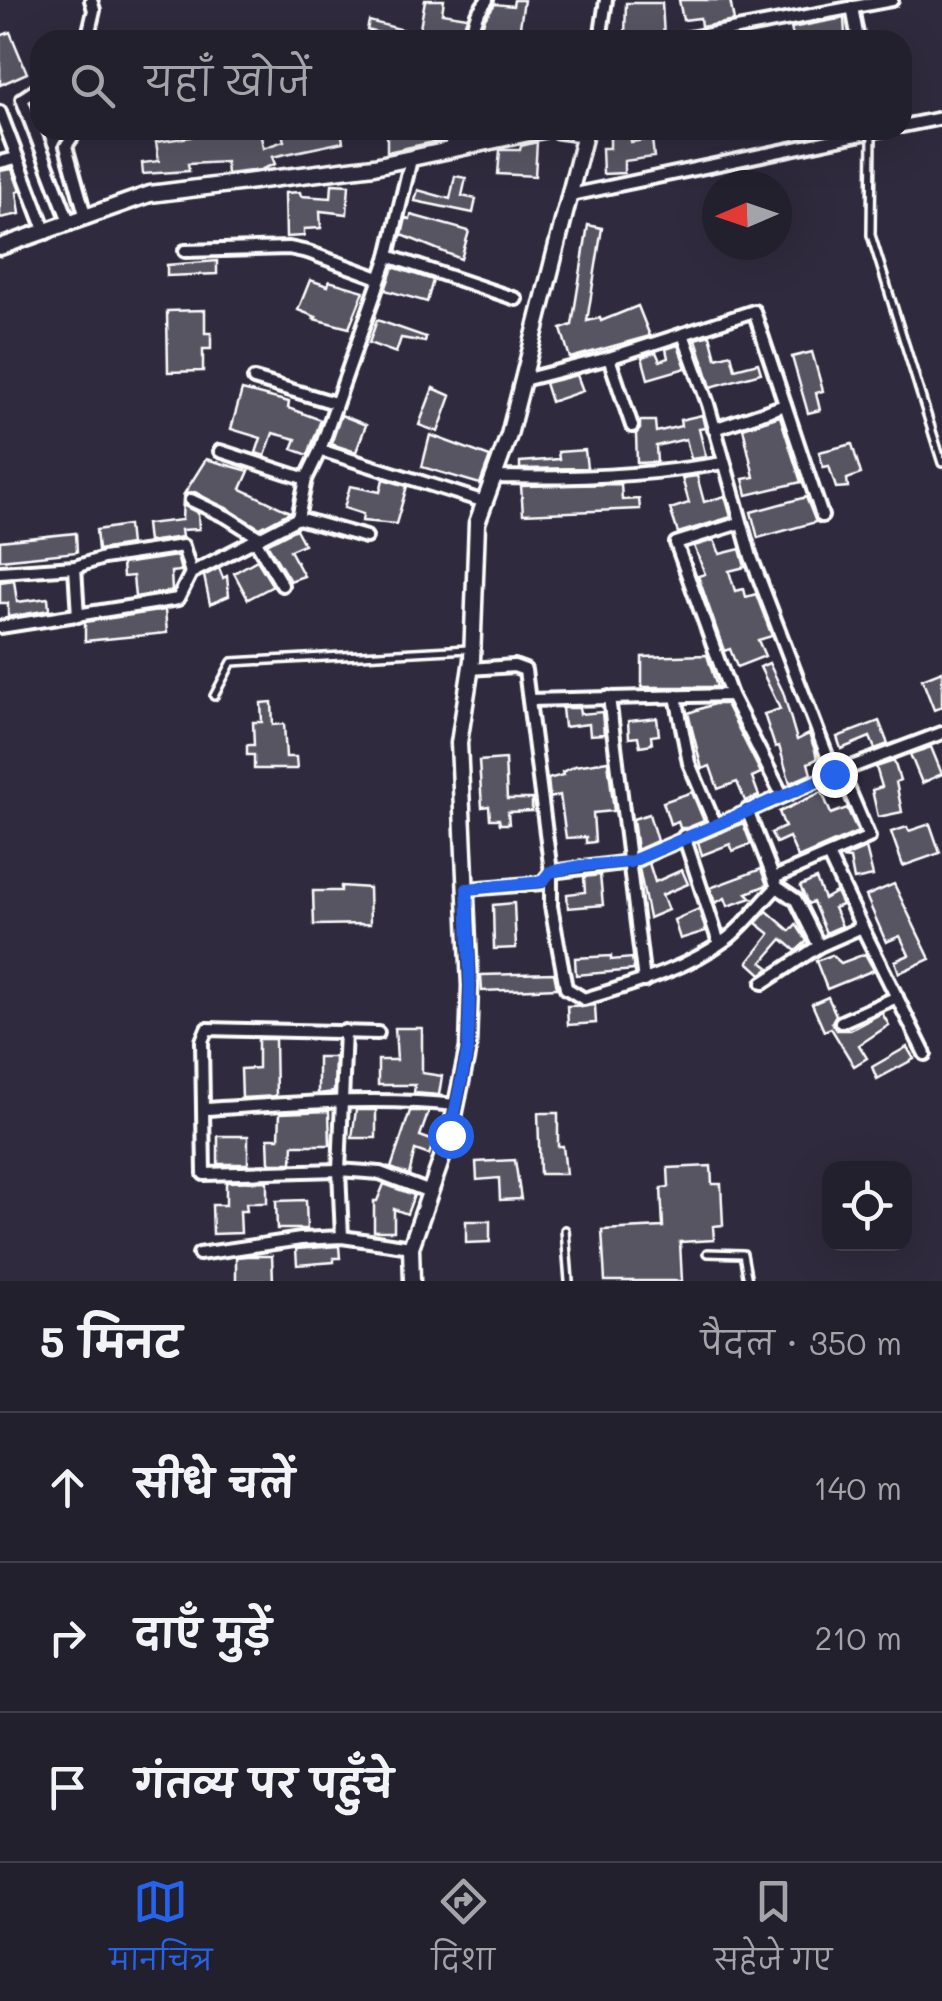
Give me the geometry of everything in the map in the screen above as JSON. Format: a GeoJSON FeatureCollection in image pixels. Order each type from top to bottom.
{"type":"FeatureCollection","features":[{"type":"Feature","properties":{"kind":"street"},"geometry":{"type":"LineString","coordinates":[[89,30],[94,10],[91,0]]}},
{"type":"Feature","properties":{"kind":"street"},"geometry":{"type":"LineString","coordinates":[[471,30],[487,0]]}},
{"type":"Feature","properties":{"kind":"street"},"geometry":{"type":"LineString","coordinates":[[602,30],[606,0]]}},
{"type":"Feature","properties":{"kind":"street"},"geometry":{"type":"LineString","coordinates":[[732,30],[892,0]]}},
{"type":"Feature","properties":{"kind":"street"},"geometry":{"type":"LineString","coordinates":[[852,8],[856,30]]}},
{"type":"Feature","properties":{"kind":"street"},"geometry":{"type":"LineString","coordinates":[[30,94],[22,99],[30,120]]}},
{"type":"Feature","properties":{"kind":"street"},"geometry":{"type":"LineString","coordinates":[[0,112],[46,233]]}},
{"type":"Feature","properties":{"kind":"street"},"geometry":{"type":"LineString","coordinates":[[912,124],[942,118]]}},
{"type":"Feature","properties":{"kind":"street"},"geometry":{"type":"LineString","coordinates":[[38,140],[70,224]]}},
{"type":"Feature","properties":{"kind":"street"},"geometry":{"type":"LineString","coordinates":[[70,140],[66,146],[86,218]]}},
{"type":"Feature","properties":{"kind":"street"},"geometry":{"type":"LineString","coordinates":[[450,151],[452,140]]}},
{"type":"Feature","properties":{"kind":"street"},"geometry":{"type":"LineString","coordinates":[[0,247],[150,194],[291,178],[499,140]]}},
{"type":"Feature","properties":{"kind":"street"},"geometry":{"type":"LineString","coordinates":[[412,1281],[411,1247],[450,1135],[468,1048],[470,986],[459,742],[472,649],[477,523],[509,435],[583,140]]}},
{"type":"Feature","properties":{"kind":"street"},"geometry":{"type":"LineString","coordinates":[[571,195],[834,140]]}},
{"type":"Feature","properties":{"kind":"street"},"geometry":{"type":"LineString","coordinates":[[0,162],[16,158]]}},
{"type":"Feature","properties":{"kind":"street"},"geometry":{"type":"LineString","coordinates":[[298,518],[306,479],[320,450],[388,256],[411,159]]}},
{"type":"Feature","properties":{"kind":"street"},"geometry":{"type":"LineString","coordinates":[[184,252],[289,248],[379,278]]}},
{"type":"Feature","properties":{"kind":"street"},"geometry":{"type":"LineString","coordinates":[[388,256],[516,299]]}},
{"type":"Feature","properties":{"kind":"street"},"geometry":{"type":"LineString","coordinates":[[523,380],[754,312],[822,516]]}},
{"type":"Feature","properties":{"kind":"street"},"geometry":{"type":"LineString","coordinates":[[470,669],[514,666],[525,670],[551,906],[566,988],[584,998],[644,981],[689,962],[730,937],[775,882],[869,837],[792,671],[740,523],[683,334]]}},
{"type":"Feature","properties":{"kind":"street"},"geometry":{"type":"LineString","coordinates":[[608,358],[632,426]]}},
{"type":"Feature","properties":{"kind":"street"},"geometry":{"type":"LineString","coordinates":[[254,379],[335,404]]}},
{"type":"Feature","properties":{"kind":"street"},"geometry":{"type":"LineString","coordinates":[[714,430],[785,405]]}},
{"type":"Feature","properties":{"kind":"street"},"geometry":{"type":"LineString","coordinates":[[320,450],[485,502]]}},
{"type":"Feature","properties":{"kind":"street"},"geometry":{"type":"LineString","coordinates":[[220,451],[306,479]]}},
{"type":"Feature","properties":{"kind":"street"},"geometry":{"type":"LineString","coordinates":[[494,478],[585,478],[671,472],[723,463]]}},
{"type":"Feature","properties":{"kind":"street"},"geometry":{"type":"LineString","coordinates":[[191,500],[227,517],[257,539],[282,584]]}},
{"type":"Feature","properties":{"kind":"street"},"geometry":{"type":"LineString","coordinates":[[0,627],[178,599],[190,573],[298,518],[366,537]]}},
{"type":"Feature","properties":{"kind":"street"},"geometry":{"type":"LineString","coordinates":[[740,523],[676,543],[731,695],[782,795]]}},
{"type":"Feature","properties":{"kind":"street"},"geometry":{"type":"LineString","coordinates":[[0,572],[75,567],[103,558],[183,546],[190,573]]}},
{"type":"Feature","properties":{"kind":"street"},"geometry":{"type":"LineString","coordinates":[[75,567],[78,616]]}},
{"type":"Feature","properties":{"kind":"street"},"geometry":{"type":"LineString","coordinates":[[529,700],[731,695]]}},
{"type":"Feature","properties":{"kind":"street"},"geometry":{"type":"LineString","coordinates":[[676,696],[688,763],[714,824]]}},
{"type":"Feature","properties":{"kind":"street"},"geometry":{"type":"LineString","coordinates":[[609,698],[644,981]]}},
{"type":"Feature","properties":{"kind":"street"},"geometry":{"type":"LineString","coordinates":[[467,889],[542,882],[550,872],[630,862],[837,772],[942,733]]}},
{"type":"Feature","properties":{"kind":"street"},"geometry":{"type":"LineString","coordinates":[[748,810],[775,882],[796,900],[819,946]]}},
{"type":"Feature","properties":{"kind":"street"},"geometry":{"type":"LineString","coordinates":[[684,836],[718,944]]}},
{"type":"Feature","properties":{"kind":"street"},"geometry":{"type":"LineString","coordinates":[[828,854],[925,1054]]}},
{"type":"Feature","properties":{"kind":"street"},"geometry":{"type":"LineString","coordinates":[[763,983],[819,946],[862,927]]}},
{"type":"Feature","properties":{"kind":"street"},"geometry":{"type":"LineString","coordinates":[[842,1022],[896,997]]}},
{"type":"Feature","properties":{"kind":"street"},"geometry":{"type":"LineString","coordinates":[[378,1034],[207,1030],[202,1040],[204,1174],[339,1170],[380,1173],[430,1192]]}},
{"type":"Feature","properties":{"kind":"street"},"geometry":{"type":"LineString","coordinates":[[342,1237],[339,1170],[345,1031]]}},
{"type":"Feature","properties":{"kind":"street"},"geometry":{"type":"LineString","coordinates":[[205,1109],[420,1101],[456,1106]]}},
{"type":"Feature","properties":{"kind":"street"},"geometry":{"type":"LineString","coordinates":[[199,1254],[342,1237],[411,1247]]}},
{"type":"Feature","properties":{"kind":"lane"},"geometry":{"type":"LineString","coordinates":[[876,140],[870,215],[875,253],[942,462]]}},
{"type":"Feature","properties":{"kind":"lane"},"geometry":{"type":"LineString","coordinates":[[214,696],[232,662],[472,649]]}},
{"type":"Feature","properties":{"kind":"lane"},"geometry":{"type":"LineString","coordinates":[[565,1230],[568,1281]]}},
{"type":"Feature","properties":{"kind":"lane"},"geometry":{"type":"LineString","coordinates":[[708,1253],[743,1254],[748,1281]]}},
{"type":"Feature","properties":{"kind":"building"},"geometry":{"type":"Polygon","coordinates":[[[425,0],[444,0],[442,13],[467,17],[463,30],[420,30],[425,0]]]}},
{"type":"Feature","properties":{"kind":"building"},"geometry":{"type":"Polygon","coordinates":[[[514,0],[524,0],[520,30],[481,30],[495,4],[513,6],[514,0]]]}},
{"type":"Feature","properties":{"kind":"building"},"geometry":{"type":"Polygon","coordinates":[[[679,0],[730,0],[734,21],[701,27],[700,18],[683,20],[679,0]]]}},
{"type":"Feature","properties":{"kind":"building"},"geometry":{"type":"Polygon","coordinates":[[[626,3],[662,3],[664,30],[625,30],[626,3]]]}},
{"type":"Feature","properties":{"kind":"building"},"geometry":{"type":"Polygon","coordinates":[[[844,18],[845,30],[791,28],[844,18]]]}},
{"type":"Feature","properties":{"kind":"building"},"geometry":{"type":"Polygon","coordinates":[[[369,21],[404,30],[367,30],[369,21]]]}},
{"type":"Feature","properties":{"kind":"building"},"geometry":{"type":"Polygon","coordinates":[[[10,32],[27,73],[0,85],[0,36],[10,32]]]}},
{"type":"Feature","properties":{"kind":"building"},"geometry":{"type":"Polygon","coordinates":[[[262,140],[263,148],[284,140],[343,142],[272,157],[275,164],[260,170],[227,174],[226,162],[188,164],[189,171],[143,174],[142,163],[159,161],[156,142],[262,140]]]}},
{"type":"Feature","properties":{"kind":"building"},"geometry":{"type":"Polygon","coordinates":[[[387,140],[443,140],[387,152],[387,140]]]}},
{"type":"Feature","properties":{"kind":"building"},"geometry":{"type":"Polygon","coordinates":[[[610,140],[652,140],[654,157],[624,161],[624,173],[603,174],[602,148],[610,148],[610,140]]]}},
{"type":"Feature","properties":{"kind":"building"},"geometry":{"type":"Polygon","coordinates":[[[537,142],[535,176],[498,174],[500,150],[520,150],[521,146],[537,142]]]}},
{"type":"Feature","properties":{"kind":"building"},"geometry":{"type":"Polygon","coordinates":[[[12,169],[20,191],[20,214],[0,218],[0,171],[12,169]]]}},
{"type":"Feature","properties":{"kind":"building"},"geometry":{"type":"Polygon","coordinates":[[[455,176],[466,178],[462,196],[476,199],[473,213],[415,201],[418,190],[450,199],[455,176]]]}},
{"type":"Feature","properties":{"kind":"building"},"geometry":{"type":"Polygon","coordinates":[[[332,184],[349,185],[347,214],[320,211],[321,228],[304,229],[304,236],[286,237],[285,193],[331,198],[332,184]]]}},
{"type":"Feature","properties":{"kind":"building"},"geometry":{"type":"Polygon","coordinates":[[[411,215],[469,231],[461,259],[402,235],[406,218],[411,215]]]}},
{"type":"Feature","properties":{"kind":"building"},"geometry":{"type":"Polygon","coordinates":[[[588,225],[602,228],[587,321],[601,321],[638,306],[650,336],[570,358],[561,329],[572,325],[588,225]]]}},
{"type":"Feature","properties":{"kind":"building"},"geometry":{"type":"Polygon","coordinates":[[[217,261],[217,274],[167,276],[167,265],[217,261]]]}},
{"type":"Feature","properties":{"kind":"building"},"geometry":{"type":"Polygon","coordinates":[[[393,267],[433,280],[427,302],[385,290],[393,267]]]}},
{"type":"Feature","properties":{"kind":"building"},"geometry":{"type":"Polygon","coordinates":[[[310,280],[364,291],[349,328],[314,319],[298,310],[310,280]]]}},
{"type":"Feature","properties":{"kind":"building"},"geometry":{"type":"Polygon","coordinates":[[[205,310],[205,333],[211,333],[211,349],[203,349],[203,371],[168,372],[167,311],[205,310]]]}},
{"type":"Feature","properties":{"kind":"building"},"geometry":{"type":"Polygon","coordinates":[[[377,320],[426,337],[425,342],[401,338],[396,353],[369,343],[377,320]]]}},
{"type":"Feature","properties":{"kind":"building"},"geometry":{"type":"Polygon","coordinates":[[[710,335],[716,358],[731,354],[735,369],[758,363],[761,373],[711,387],[696,339],[710,335]]]}},
{"type":"Feature","properties":{"kind":"building"},"geometry":{"type":"Polygon","coordinates":[[[678,345],[686,368],[648,379],[642,357],[656,352],[660,361],[668,358],[666,349],[678,345]]]}},
{"type":"Feature","properties":{"kind":"building"},"geometry":{"type":"Polygon","coordinates":[[[812,352],[823,391],[816,393],[820,410],[808,413],[792,357],[812,352]]]}},
{"type":"Feature","properties":{"kind":"building"},"geometry":{"type":"Polygon","coordinates":[[[577,375],[583,391],[551,402],[545,383],[577,375]]]}},
{"type":"Feature","properties":{"kind":"building"},"geometry":{"type":"Polygon","coordinates":[[[433,388],[451,396],[438,432],[419,425],[433,388]]]}},
{"type":"Feature","properties":{"kind":"building"},"geometry":{"type":"Polygon","coordinates":[[[242,390],[289,402],[288,408],[321,420],[308,455],[292,449],[296,439],[273,433],[265,456],[256,453],[261,438],[231,429],[242,390]]]}},
{"type":"Feature","properties":{"kind":"building"},"geometry":{"type":"Polygon","coordinates":[[[341,415],[366,425],[356,452],[331,444],[341,415]]]}},
{"type":"Feature","properties":{"kind":"building"},"geometry":{"type":"Polygon","coordinates":[[[702,415],[705,428],[699,429],[706,457],[691,459],[686,439],[656,446],[657,462],[637,463],[636,434],[640,421],[655,421],[656,432],[681,426],[680,420],[702,415]]]}},
{"type":"Feature","properties":{"kind":"building"},"geometry":{"type":"Polygon","coordinates":[[[780,416],[801,482],[747,495],[743,479],[754,477],[743,428],[780,416]]]}},
{"type":"Feature","properties":{"kind":"building"},"geometry":{"type":"Polygon","coordinates":[[[430,435],[490,457],[480,484],[422,467],[430,435]]]}},
{"type":"Feature","properties":{"kind":"building"},"geometry":{"type":"Polygon","coordinates":[[[852,444],[861,474],[847,479],[848,487],[836,488],[829,466],[823,467],[819,452],[852,444]]]}},
{"type":"Feature","properties":{"kind":"building"},"geometry":{"type":"Polygon","coordinates":[[[585,450],[587,468],[520,469],[520,462],[559,459],[558,452],[585,450]]]}},
{"type":"Feature","properties":{"kind":"building"},"geometry":{"type":"Polygon","coordinates":[[[206,459],[249,471],[241,489],[290,512],[260,528],[195,492],[184,494],[206,459]]]}},
{"type":"Feature","properties":{"kind":"building"},"geometry":{"type":"Polygon","coordinates":[[[697,476],[704,502],[725,496],[731,517],[678,533],[670,509],[689,503],[682,478],[697,476]]]}},
{"type":"Feature","properties":{"kind":"building"},"geometry":{"type":"Polygon","coordinates":[[[383,479],[407,486],[396,524],[362,521],[363,514],[344,508],[350,486],[380,492],[383,479]]]}},
{"type":"Feature","properties":{"kind":"building"},"geometry":{"type":"Polygon","coordinates":[[[621,484],[622,500],[639,499],[640,509],[523,514],[521,486],[621,484]]]}},
{"type":"Feature","properties":{"kind":"building"},"geometry":{"type":"Polygon","coordinates":[[[806,497],[816,522],[758,538],[751,512],[806,497]]]}},
{"type":"Feature","properties":{"kind":"building"},"geometry":{"type":"Polygon","coordinates":[[[183,498],[184,506],[198,513],[199,529],[181,530],[182,537],[148,542],[146,524],[182,520],[183,498]]]}},
{"type":"Feature","properties":{"kind":"building"},"geometry":{"type":"Polygon","coordinates":[[[128,525],[130,545],[98,550],[96,530],[128,525]]]}},
{"type":"Feature","properties":{"kind":"building"},"geometry":{"type":"Polygon","coordinates":[[[296,529],[304,544],[290,550],[304,576],[290,581],[267,544],[296,529]]]}},
{"type":"Feature","properties":{"kind":"building"},"geometry":{"type":"Polygon","coordinates":[[[76,533],[77,552],[0,560],[0,541],[76,533]]]}},
{"type":"Feature","properties":{"kind":"building"},"geometry":{"type":"Polygon","coordinates":[[[714,540],[720,554],[740,549],[745,567],[729,571],[735,591],[744,589],[746,597],[756,594],[772,636],[758,640],[765,656],[737,667],[730,649],[724,651],[698,576],[705,574],[694,546],[714,540]]]}},
{"type":"Feature","properties":{"kind":"building"},"geometry":{"type":"Polygon","coordinates":[[[177,556],[181,571],[171,572],[172,591],[135,597],[133,576],[123,577],[122,564],[177,556]]]}},
{"type":"Feature","properties":{"kind":"building"},"geometry":{"type":"Polygon","coordinates":[[[257,560],[273,586],[248,599],[234,573],[257,560]]]}},
{"type":"Feature","properties":{"kind":"building"},"geometry":{"type":"Polygon","coordinates":[[[219,568],[223,578],[227,576],[229,596],[210,604],[204,576],[219,568]]]}},
{"type":"Feature","properties":{"kind":"building"},"geometry":{"type":"Polygon","coordinates":[[[14,580],[17,602],[48,598],[49,610],[8,617],[8,603],[0,603],[0,582],[14,580]]]}},
{"type":"Feature","properties":{"kind":"building"},"geometry":{"type":"Polygon","coordinates":[[[165,610],[167,633],[85,641],[85,622],[165,610]]]}},
{"type":"Feature","properties":{"kind":"building"},"geometry":{"type":"Polygon","coordinates":[[[707,655],[717,687],[642,687],[642,657],[707,655]]]}},
{"type":"Feature","properties":{"kind":"building"},"geometry":{"type":"Polygon","coordinates":[[[769,663],[783,692],[797,740],[809,734],[817,759],[808,763],[811,774],[790,783],[764,714],[780,709],[760,667],[769,663]]]}},
{"type":"Feature","properties":{"kind":"building"},"geometry":{"type":"Polygon","coordinates":[[[942,671],[942,707],[934,710],[922,679],[942,671]]]}},
{"type":"Feature","properties":{"kind":"building"},"geometry":{"type":"Polygon","coordinates":[[[272,702],[273,725],[284,724],[286,757],[296,757],[297,769],[254,769],[254,755],[247,755],[247,745],[254,745],[253,722],[262,722],[261,703],[272,702]]]}},
{"type":"Feature","properties":{"kind":"building"},"geometry":{"type":"Polygon","coordinates":[[[726,704],[761,773],[752,777],[759,796],[745,801],[737,782],[718,789],[710,766],[702,769],[688,713],[726,704]]]}},
{"type":"Feature","properties":{"kind":"building"},"geometry":{"type":"Polygon","coordinates":[[[562,708],[579,708],[580,714],[602,712],[604,734],[590,735],[589,724],[564,727],[562,708]]]}},
{"type":"Feature","properties":{"kind":"building"},"geometry":{"type":"Polygon","coordinates":[[[657,718],[659,735],[651,736],[652,744],[640,746],[638,737],[629,738],[628,721],[657,718]]]}},
{"type":"Feature","properties":{"kind":"building"},"geometry":{"type":"Polygon","coordinates":[[[879,721],[888,744],[875,749],[870,737],[841,749],[837,737],[879,721]]]}},
{"type":"Feature","properties":{"kind":"building"},"geometry":{"type":"Polygon","coordinates":[[[931,747],[942,774],[922,783],[910,754],[931,747]]]}},
{"type":"Feature","properties":{"kind":"building"},"geometry":{"type":"Polygon","coordinates":[[[505,759],[507,799],[532,799],[532,811],[508,812],[509,824],[500,824],[499,819],[490,819],[489,806],[482,807],[479,761],[505,759]]]}},
{"type":"Feature","properties":{"kind":"building"},"geometry":{"type":"Polygon","coordinates":[[[608,761],[614,811],[593,813],[595,842],[586,843],[586,837],[566,838],[560,795],[550,798],[548,779],[575,766],[608,761]]]}},
{"type":"Feature","properties":{"kind":"building"},"geometry":{"type":"Polygon","coordinates":[[[894,761],[902,812],[878,817],[872,790],[882,787],[876,767],[894,761]]]}},
{"type":"Feature","properties":{"kind":"building"},"geometry":{"type":"Polygon","coordinates":[[[692,792],[704,821],[687,828],[680,828],[678,821],[670,824],[663,802],[692,792]]]}},
{"type":"Feature","properties":{"kind":"building"},"geometry":{"type":"Polygon","coordinates":[[[822,792],[831,814],[847,808],[858,832],[798,858],[789,837],[776,843],[771,833],[785,827],[779,812],[822,792]]]}},
{"type":"Feature","properties":{"kind":"building"},"geometry":{"type":"Polygon","coordinates":[[[649,814],[657,841],[637,850],[633,819],[649,814]]]}},
{"type":"Feature","properties":{"kind":"building"},"geometry":{"type":"Polygon","coordinates":[[[743,823],[751,844],[733,851],[730,844],[702,855],[698,842],[743,823]]]}},
{"type":"Feature","properties":{"kind":"building"},"geometry":{"type":"Polygon","coordinates":[[[930,824],[940,853],[903,866],[891,832],[930,824]]]}},
{"type":"Feature","properties":{"kind":"building"},"geometry":{"type":"Polygon","coordinates":[[[866,848],[873,876],[854,880],[850,859],[842,858],[866,848]]]}},
{"type":"Feature","properties":{"kind":"building"},"geometry":{"type":"Polygon","coordinates":[[[649,863],[655,882],[682,870],[688,884],[662,895],[668,910],[649,918],[639,868],[649,863]]]}},
{"type":"Feature","properties":{"kind":"building"},"geometry":{"type":"Polygon","coordinates":[[[761,869],[767,885],[747,893],[752,898],[728,906],[725,898],[715,903],[710,888],[761,869]]]}},
{"type":"Feature","properties":{"kind":"building"},"geometry":{"type":"Polygon","coordinates":[[[600,875],[603,905],[568,908],[567,894],[585,892],[584,877],[600,875]]]}},
{"type":"Feature","properties":{"kind":"building"},"geometry":{"type":"Polygon","coordinates":[[[816,879],[824,899],[836,892],[842,905],[834,908],[842,926],[826,933],[813,902],[808,904],[800,886],[816,879]]]}},
{"type":"Feature","properties":{"kind":"building"},"geometry":{"type":"Polygon","coordinates":[[[894,884],[930,959],[899,973],[895,961],[909,955],[900,936],[886,942],[866,896],[894,884]]]}},
{"type":"Feature","properties":{"kind":"building"},"geometry":{"type":"Polygon","coordinates":[[[341,886],[369,888],[370,924],[314,925],[313,891],[341,891],[341,886]]]}},
{"type":"Feature","properties":{"kind":"building"},"geometry":{"type":"Polygon","coordinates":[[[514,903],[516,948],[494,949],[493,905],[514,903]]]}},
{"type":"Feature","properties":{"kind":"building"},"geometry":{"type":"Polygon","coordinates":[[[699,909],[706,931],[680,939],[674,920],[699,909]]]}},
{"type":"Feature","properties":{"kind":"building"},"geometry":{"type":"Polygon","coordinates":[[[767,911],[790,931],[796,924],[807,941],[796,951],[782,939],[762,962],[770,968],[761,974],[748,962],[770,934],[756,923],[767,911]]]}},
{"type":"Feature","properties":{"kind":"building"},"geometry":{"type":"Polygon","coordinates":[[[865,954],[874,970],[827,989],[816,961],[832,955],[841,963],[865,954]]]}},
{"type":"Feature","properties":{"kind":"building"},"geometry":{"type":"Polygon","coordinates":[[[611,956],[611,960],[632,958],[634,970],[576,975],[575,958],[611,956]]]}},
{"type":"Feature","properties":{"kind":"building"},"geometry":{"type":"Polygon","coordinates":[[[554,973],[557,988],[482,991],[481,975],[554,973]]]}},
{"type":"Feature","properties":{"kind":"building"},"geometry":{"type":"Polygon","coordinates":[[[828,997],[837,1030],[850,1030],[882,1013],[889,1025],[859,1045],[867,1058],[854,1066],[831,1028],[824,1031],[812,1004],[828,997]]]}},
{"type":"Feature","properties":{"kind":"building"},"geometry":{"type":"Polygon","coordinates":[[[595,1005],[596,1023],[568,1025],[567,1006],[595,1005]]]}},
{"type":"Feature","properties":{"kind":"building"},"geometry":{"type":"Polygon","coordinates":[[[395,1028],[422,1028],[422,1073],[442,1076],[439,1095],[414,1093],[415,1085],[378,1085],[378,1060],[397,1060],[395,1028]]]}},
{"type":"Feature","properties":{"kind":"building"},"geometry":{"type":"Polygon","coordinates":[[[258,1039],[275,1039],[276,1096],[242,1098],[241,1069],[258,1068],[258,1039]]]}},
{"type":"Feature","properties":{"kind":"building"},"geometry":{"type":"Polygon","coordinates":[[[907,1047],[914,1059],[877,1079],[872,1067],[907,1047]]]}},
{"type":"Feature","properties":{"kind":"building"},"geometry":{"type":"Polygon","coordinates":[[[318,1057],[335,1057],[334,1092],[318,1094],[318,1057]]]}},
{"type":"Feature","properties":{"kind":"building"},"geometry":{"type":"Polygon","coordinates":[[[356,1110],[376,1110],[376,1138],[352,1138],[356,1110]]]}},
{"type":"Feature","properties":{"kind":"building"},"geometry":{"type":"Polygon","coordinates":[[[329,1111],[330,1145],[293,1145],[292,1163],[269,1163],[268,1138],[279,1138],[280,1113],[329,1111]]]}},
{"type":"Feature","properties":{"kind":"building"},"geometry":{"type":"Polygon","coordinates":[[[410,1111],[429,1111],[420,1136],[434,1141],[429,1155],[415,1150],[409,1175],[391,1168],[410,1111]]]}},
{"type":"Feature","properties":{"kind":"building"},"geometry":{"type":"Polygon","coordinates":[[[538,1113],[558,1113],[558,1146],[563,1146],[566,1174],[540,1174],[538,1113]]]}},
{"type":"Feature","properties":{"kind":"building"},"geometry":{"type":"Polygon","coordinates":[[[218,1136],[248,1136],[248,1164],[218,1164],[218,1136]]]}},
{"type":"Feature","properties":{"kind":"building"},"geometry":{"type":"Polygon","coordinates":[[[515,1160],[521,1199],[500,1200],[499,1178],[477,1180],[476,1162],[515,1160]]]}},
{"type":"Feature","properties":{"kind":"building"},"geometry":{"type":"Polygon","coordinates":[[[711,1166],[712,1184],[721,1184],[723,1225],[713,1226],[714,1240],[680,1242],[682,1281],[605,1281],[602,1230],[663,1227],[661,1188],[669,1187],[668,1168],[711,1166]]]}},
{"type":"Feature","properties":{"kind":"building"},"geometry":{"type":"Polygon","coordinates":[[[267,1181],[267,1203],[246,1203],[247,1211],[240,1211],[241,1233],[213,1234],[212,1205],[226,1205],[226,1182],[267,1181]]]}},
{"type":"Feature","properties":{"kind":"building"},"geometry":{"type":"Polygon","coordinates":[[[384,1184],[414,1195],[407,1214],[394,1209],[394,1231],[374,1231],[374,1201],[384,1184]]]}},
{"type":"Feature","properties":{"kind":"building"},"geometry":{"type":"Polygon","coordinates":[[[306,1200],[307,1229],[277,1229],[276,1201],[306,1200]]]}},
{"type":"Feature","properties":{"kind":"building"},"geometry":{"type":"Polygon","coordinates":[[[466,1221],[490,1221],[490,1242],[466,1243],[466,1221]]]}},
{"type":"Feature","properties":{"kind":"building"},"geometry":{"type":"Polygon","coordinates":[[[339,1246],[340,1258],[334,1258],[334,1262],[297,1265],[296,1249],[339,1246]]]}},
{"type":"Feature","properties":{"kind":"building"},"geometry":{"type":"Polygon","coordinates":[[[272,1256],[273,1281],[236,1281],[236,1257],[272,1256]]]}},
{"type":"Feature","properties":{"kind":"route"},"geometry":{"type":"LineString","coordinates":[[450,1135],[468,1048],[467,889],[542,882],[550,872],[630,862],[834,774]]}}]}
